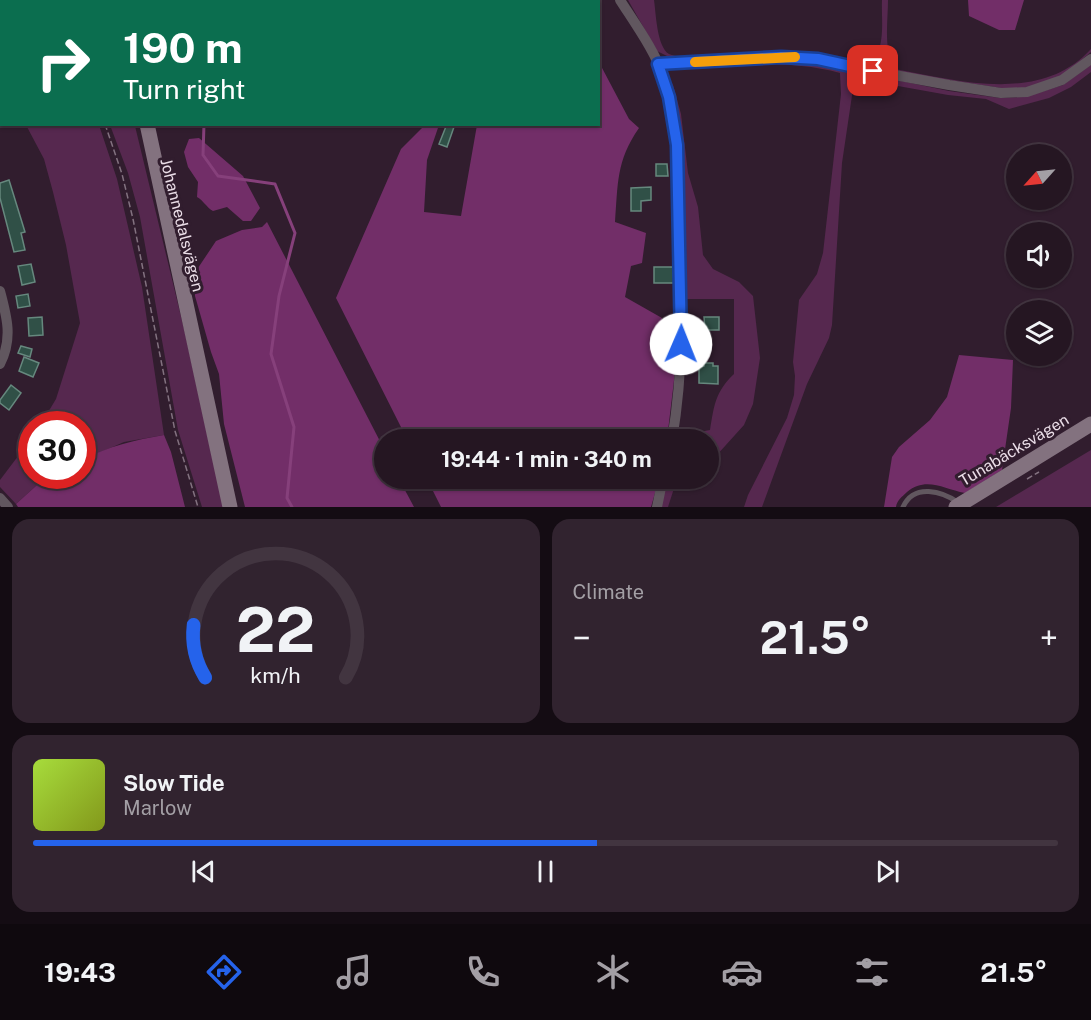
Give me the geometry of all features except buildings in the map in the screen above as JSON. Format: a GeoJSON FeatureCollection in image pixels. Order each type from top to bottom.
{"type":"FeatureCollection","features":[{"type":"Feature","properties":{"kind":"main road","name":"Johannedalsvägen"},"geometry":{"type":"LineString","coordinates":[[140,126],[165,238],[191,333]]}},
{"type":"Feature","properties":{"kind":"main road","name":"Johannedalsvägen"},"geometry":{"type":"LineString","coordinates":[[147,126],[230,507]]}},
{"type":"Feature","properties":{"kind":"main road","name":"Tunabäcksvägen"},"geometry":{"type":"LineString","coordinates":[[958,506],[1091,424]]}},
{"type":"Feature","properties":{"kind":"street"},"geometry":{"type":"LineString","coordinates":[[620,0],[658,64],[669,97],[678,156],[682,325],[679,400],[674,429]]}},
{"type":"Feature","properties":{"kind":"street"},"geometry":{"type":"LineString","coordinates":[[658,64],[802,58],[1001,93],[1026,92],[1052,84],[1076,72],[1091,58]]}},
{"type":"Feature","properties":{"kind":"street"},"geometry":{"type":"LineString","coordinates":[[0,291],[8,320],[8,342],[0,364]]}},
{"type":"Feature","properties":{"kind":"street"},"geometry":{"type":"LineString","coordinates":[[657,507],[661,489]]}},
{"type":"Feature","properties":{"kind":"lane"},"geometry":{"type":"LineString","coordinates":[[903,507],[913,495],[924,490],[947,495],[958,506]]}},
{"type":"Feature","properties":{"kind":"path"},"geometry":{"type":"LineString","coordinates":[[106,126],[122,174],[133,219],[172,421],[198,507]]}},
{"type":"Feature","properties":{"kind":"shaded area"},"geometry":{"type":"Polygon","coordinates":[[[628,0],[654,0],[658,30],[665,50],[672,55],[693,58],[671,58],[657,51],[628,0]]]}},
{"type":"Feature","properties":{"kind":"shaded area"},"geometry":{"type":"Polygon","coordinates":[[[882,0],[888,0],[888,45],[895,69],[972,82],[1024,83],[1048,77],[1071,66],[1091,49],[1091,52],[1060,78],[1025,89],[1001,88],[875,69],[838,59],[868,64],[874,59],[881,44],[882,0]]]}},
{"type":"Feature","properties":{"kind":"shaded area"},"geometry":{"type":"Polygon","coordinates":[[[968,0],[1024,0],[1015,30],[999,30],[969,16],[968,0]]]}},
{"type":"Feature","properties":{"kind":"shaded area"},"geometry":{"type":"Polygon","coordinates":[[[722,63],[815,63],[949,91],[1000,98],[1025,97],[1063,85],[1091,65],[1091,72],[1071,87],[1049,98],[1009,109],[986,99],[948,95],[859,79],[854,82],[842,163],[832,325],[829,338],[807,384],[762,507],[744,507],[787,418],[794,395],[793,362],[799,300],[817,274],[823,253],[841,94],[840,73],[782,64],[682,67],[722,63]]]}},
{"type":"Feature","properties":{"kind":"shaded area"},"geometry":{"type":"Polygon","coordinates":[[[601,66],[629,119],[639,128],[622,162],[615,222],[646,233],[642,263],[631,266],[625,297],[662,318],[663,345],[678,347],[668,429],[402,429],[336,298],[401,149],[424,126],[439,126],[427,160],[424,212],[461,216],[477,126],[600,126],[601,66]]]}},
{"type":"Feature","properties":{"kind":"shaded area"},"geometry":{"type":"Polygon","coordinates":[[[669,78],[681,114],[688,173],[698,207],[703,255],[713,269],[739,282],[753,296],[760,358],[753,404],[744,425],[719,453],[719,429],[710,429],[719,393],[734,374],[734,299],[687,299],[680,144],[669,78]]]}},
{"type":"Feature","properties":{"kind":"shaded area"},"geometry":{"type":"Polygon","coordinates":[[[27,126],[99,126],[117,179],[142,287],[164,435],[124,442],[96,454],[96,411],[49,411],[56,399],[80,323],[66,245],[44,159],[27,126]]]}},
{"type":"Feature","properties":{"kind":"shaded area"},"geometry":{"type":"Polygon","coordinates":[[[110,126],[135,126],[185,333],[223,507],[202,507],[178,430],[140,217],[128,173],[110,126]]]}},
{"type":"Feature","properties":{"kind":"shaded area"},"geometry":{"type":"Polygon","coordinates":[[[199,138],[243,176],[260,208],[251,221],[243,221],[227,207],[213,211],[197,197],[198,182],[188,167],[184,152],[189,139],[199,138]]]}},
{"type":"Feature","properties":{"kind":"shaded area"},"geometry":{"type":"Polygon","coordinates":[[[267,222],[374,430],[374,489],[404,489],[414,507],[245,507],[224,424],[219,374],[195,296],[194,274],[216,241],[242,230],[262,227],[267,222]]]}},
{"type":"Feature","properties":{"kind":"shaded area"},"geometry":{"type":"Polygon","coordinates":[[[959,355],[1006,359],[1006,366],[1013,366],[1011,408],[1002,470],[965,493],[935,485],[921,485],[907,492],[896,507],[884,507],[892,457],[899,447],[930,420],[947,397],[959,355]]]}},
{"type":"Feature","properties":{"kind":"shaded area"},"geometry":{"type":"Polygon","coordinates":[[[164,435],[171,452],[185,507],[18,507],[16,504],[33,489],[96,489],[96,453],[164,435]]]}},
{"type":"Feature","properties":{"kind":"shaded area"},"geometry":{"type":"Polygon","coordinates":[[[1091,450],[1091,507],[996,507],[1091,450]]]}},
{"type":"Feature","properties":{"kind":"shaded area"},"geometry":{"type":"Polygon","coordinates":[[[18,456],[18,489],[33,489],[16,504],[0,487],[0,480],[18,456]]]}},
{"type":"Feature","properties":{"kind":"shaded area"},"geometry":{"type":"Polygon","coordinates":[[[432,489],[656,489],[651,507],[441,507],[432,489]]]}},
{"type":"Feature","properties":{"kind":"shaded area"},"geometry":{"type":"Polygon","coordinates":[[[664,489],[674,489],[668,507],[660,507],[664,489]]]}},
{"type":"Feature","properties":{"kind":"waterway"},"geometry":{"type":"LineString","coordinates":[[204,126],[203,155],[218,176],[275,184],[295,233],[279,296],[271,354],[294,427],[287,498],[292,507]]}},
{"type":"Feature","properties":{"kind":"slow traffic"},"geometry":{"type":"LineString","coordinates":[[695,62],[795,57]]}},
{"type":"Feature","properties":{"kind":"route"},"geometry":{"type":"LineString","coordinates":[[681,344],[677,145],[669,97],[658,64],[781,57],[818,59],[873,71]]}}]}
